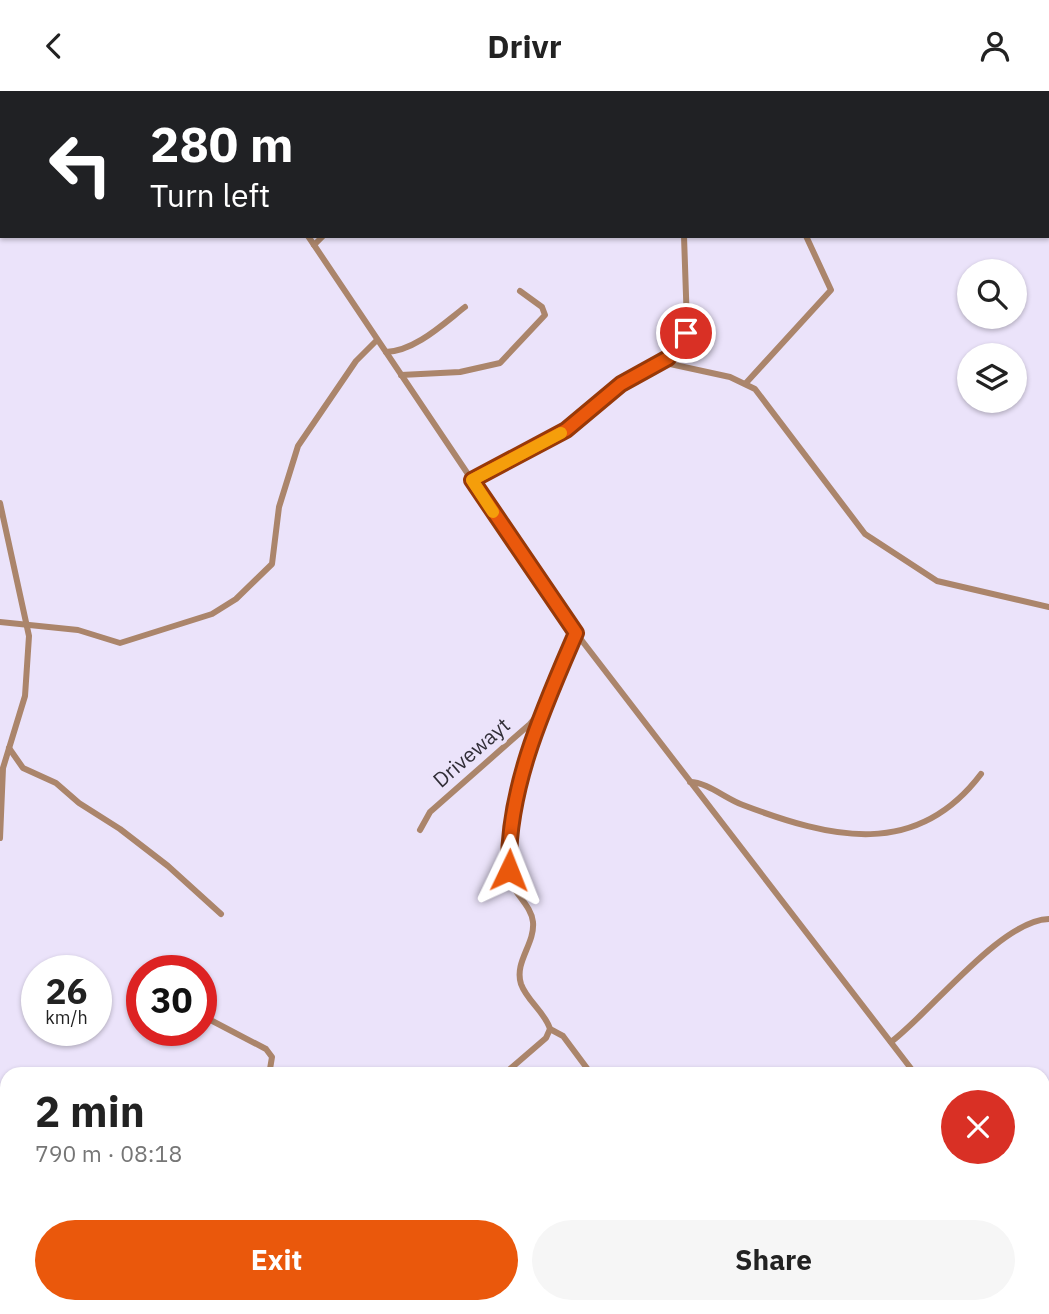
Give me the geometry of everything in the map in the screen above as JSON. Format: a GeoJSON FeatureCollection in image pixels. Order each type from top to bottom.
{"type":"FeatureCollection","features":[{"type":"Feature","properties":{"kind":"street"},"geometry":{"type":"LineString","coordinates":[[309,238],[576,633],[910,1067]]}},
{"type":"Feature","properties":{"kind":"street"},"geometry":{"type":"LineString","coordinates":[[314,245],[321,238]]}},
{"type":"Feature","properties":{"kind":"street"},"geometry":{"type":"LineString","coordinates":[[472,480],[566,430],[621,384],[661,362],[678,349],[686,333],[684,238]]}},
{"type":"Feature","properties":{"kind":"street"},"geometry":{"type":"LineString","coordinates":[[746,383],[831,290],[807,238]]}},
{"type":"Feature","properties":{"kind":"street"},"geometry":{"type":"LineString","coordinates":[[401,375],[460,372],[500,363],[545,314],[542,307],[520,291]]}},
{"type":"Feature","properties":{"kind":"street"},"geometry":{"type":"LineString","coordinates":[[386,352],[396,352],[435,331],[465,307]]}},
{"type":"Feature","properties":{"kind":"street"},"geometry":{"type":"LineString","coordinates":[[0,622],[78,630],[118,643],[186,624],[212,614],[236,599],[275,559],[279,507],[293,454],[356,361],[377,339]]}},
{"type":"Feature","properties":{"kind":"street"},"geometry":{"type":"LineString","coordinates":[[661,362],[746,383],[769,404],[813,467],[866,534],[937,581],[1049,607]]}},
{"type":"Feature","properties":{"kind":"street"},"geometry":{"type":"LineString","coordinates":[[0,503],[27,625],[27,682],[2,772],[0,838]]}},
{"type":"Feature","properties":{"kind":"street"},"geometry":{"type":"LineString","coordinates":[[576,633],[548,702],[514,806],[509,857],[511,883],[532,916],[533,925],[520,967],[520,982],[550,1029],[563,1036],[586,1067]]}},
{"type":"Feature","properties":{"kind":"street","name":"Drivewayt"},"geometry":{"type":"LineString","coordinates":[[420,830],[430,812],[530,724],[548,702]]}},
{"type":"Feature","properties":{"kind":"street"},"geometry":{"type":"LineString","coordinates":[[9,748],[23,768],[56,783],[79,803],[120,829],[177,873],[221,914]]}},
{"type":"Feature","properties":{"kind":"street"},"geometry":{"type":"LineString","coordinates":[[690,782],[699,783],[740,804],[800,824],[887,835],[918,825],[958,800],[981,775]]}},
{"type":"Feature","properties":{"kind":"street"},"geometry":{"type":"LineString","coordinates":[[891,1042],[927,1012],[987,951],[1031,923],[1049,919]]}},
{"type":"Feature","properties":{"kind":"street"},"geometry":{"type":"LineString","coordinates":[[217,1023],[266,1049],[272,1058],[270,1067]]}},
{"type":"Feature","properties":{"kind":"street"},"geometry":{"type":"LineString","coordinates":[[512,1067],[546,1038],[550,1029]]}},
{"type":"Feature","properties":{"kind":"slow traffic"},"geometry":{"type":"LineString","coordinates":[[493,512],[472,480],[561,433]]}},
{"type":"Feature","properties":{"kind":"route"},"geometry":{"type":"LineString","coordinates":[[509,870],[509,844],[517,794],[552,690],[576,633],[472,480],[566,430],[621,384],[668,358],[678,349],[686,333]]}}]}
